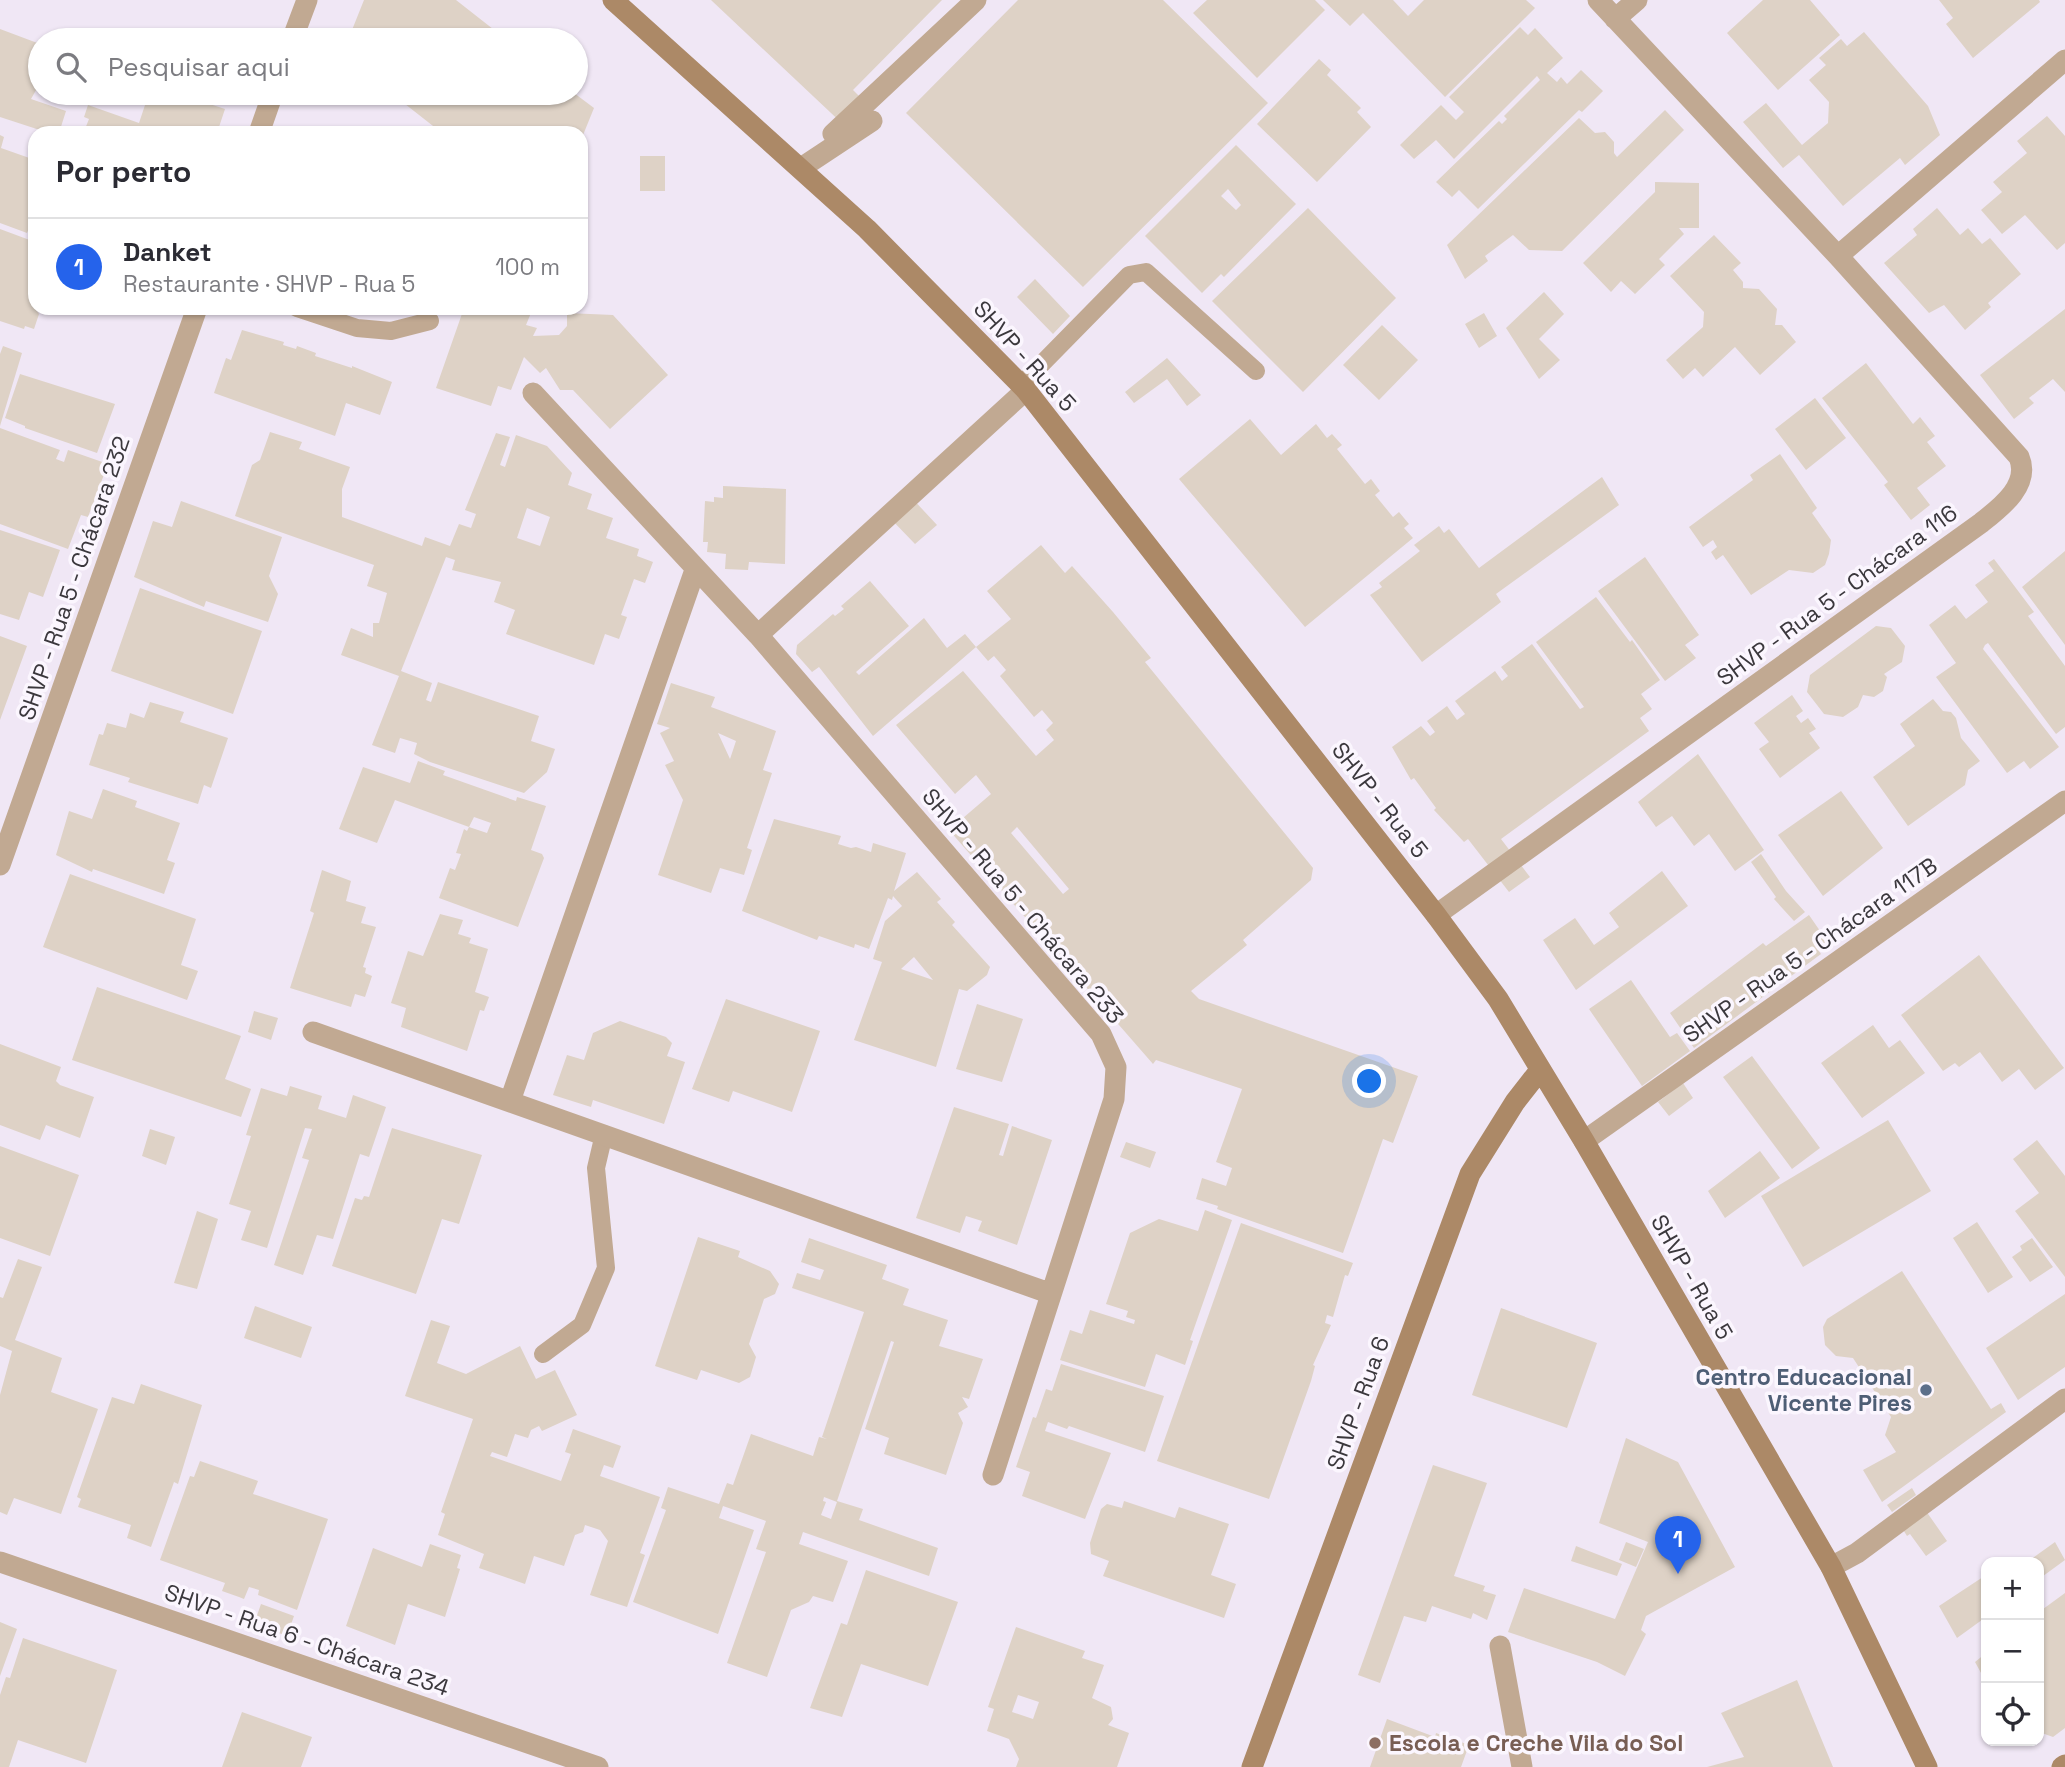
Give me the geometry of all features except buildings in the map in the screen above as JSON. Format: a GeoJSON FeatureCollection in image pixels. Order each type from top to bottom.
{"type":"FeatureCollection","features":[{"type":"Feature","properties":{"kind":"street"},"geometry":{"type":"LineString","coordinates":[[296,28],[307,0]]}},
{"type":"Feature","properties":{"kind":"street","name":"SHVP - Rua 5"},"geometry":{"type":"LineString","coordinates":[[612,0],[876,238],[1023,388],[1436,915],[1498,999],[1584,1141],[1831,1567],[1927,1767]]}},
{"type":"Feature","properties":{"kind":"street"},"geometry":{"type":"LineString","coordinates":[[800,168],[872,121],[834,134],[976,0]]}},
{"type":"Feature","properties":{"kind":"street","name":"SHVP - Rua 5 - Chácara 116"},"geometry":{"type":"LineString","coordinates":[[1436,915],[1980,523],[2015,490],[2023,466],[2019,457],[1838,256],[1598,0]]}},
{"type":"Feature","properties":{"kind":"street"},"geometry":{"type":"LineString","coordinates":[[1615,19],[1637,0]]}},
{"type":"Feature","properties":{"kind":"street"},"geometry":{"type":"LineString","coordinates":[[1838,256],[2065,60]]}},
{"type":"Feature","properties":{"kind":"street"},"geometry":{"type":"LineString","coordinates":[[261,126],[269,105]]}},
{"type":"Feature","properties":{"kind":"street","name":"SHVP - Rua 5 - Chácara 232"},"geometry":{"type":"LineString","coordinates":[[0,864],[195,315]]}},
{"type":"Feature","properties":{"kind":"street"},"geometry":{"type":"LineString","coordinates":[[758,635],[1023,388]]}},
{"type":"Feature","properties":{"kind":"street","name":"SHVP - Rua 5 - Chácara 233"},"geometry":{"type":"LineString","coordinates":[[533,393],[758,635],[1101,1034],[1116,1068],[1114,1099],[1049,1293],[993,1475]]}},
{"type":"Feature","properties":{"kind":"street"},"geometry":{"type":"LineString","coordinates":[[510,1101],[695,570]]}},
{"type":"Feature","properties":{"kind":"street","name":"SHVP - Rua 5 - Chácara 117B"},"geometry":{"type":"LineString","coordinates":[[1584,1141],[2065,801]]}},
{"type":"Feature","properties":{"kind":"street"},"geometry":{"type":"LineString","coordinates":[[313,1032],[1049,1293]]}},
{"type":"Feature","properties":{"kind":"street","name":"SHVP - Rua 6"},"geometry":{"type":"LineString","coordinates":[[1252,1767],[1470,1174],[1515,1102],[1540,1070]]}},
{"type":"Feature","properties":{"kind":"street"},"geometry":{"type":"LineString","coordinates":[[1831,1567],[1857,1553],[2065,1399]]}},
{"type":"Feature","properties":{"kind":"street","name":"SHVP - Rua 6 - Chácara 234"},"geometry":{"type":"LineString","coordinates":[[0,1562],[598,1767]]}},
{"type":"Feature","properties":{"kind":"street"},"geometry":{"type":"LineString","coordinates":[[1500,1646],[1522,1767]]}},
{"type":"Feature","properties":{"kind":"lane"},"geometry":{"type":"LineString","coordinates":[[1023,388],[1129,275],[1146,272],[1256,371]]}},
{"type":"Feature","properties":{"kind":"lane"},"geometry":{"type":"LineString","coordinates":[[318,315],[357,328],[391,331],[430,321]]}},
{"type":"Feature","properties":{"kind":"lane"},"geometry":{"type":"LineString","coordinates":[[543,1354],[582,1325],[606,1268],[597,1168],[604,1134]]}},
{"type":"Feature","properties":{"kind":"place","name":"Centro Educacional Vicente Pires"},"geometry":{"type":"Point","coordinates":[1926,1390]}},
{"type":"Feature","properties":{"kind":"place","name":"Danket"},"geometry":{"type":"Point","coordinates":[1678,1574]}},
{"type":"Feature","properties":{"kind":"place","name":"Escola e Creche Vila do Sol"},"geometry":{"type":"Point","coordinates":[1375,1743]}}]}
